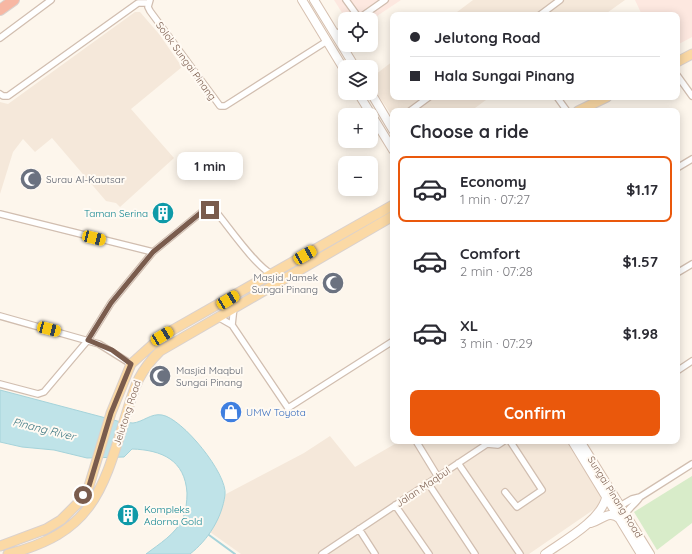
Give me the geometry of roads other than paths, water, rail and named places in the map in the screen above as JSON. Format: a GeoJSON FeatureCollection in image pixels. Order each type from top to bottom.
{"type":"FeatureCollection","features":[{"type":"Feature","properties":{"kind":"highway"},"geometry":{"type":"LineString","coordinates":[[0,10],[14,0]]}},
{"type":"Feature","properties":{"kind":"main road"},"geometry":{"type":"LineString","coordinates":[[302,0],[338,60]]}},
{"type":"Feature","properties":{"kind":"main road"},"geometry":{"type":"LineString","coordinates":[[314,0],[351,60]]}},
{"type":"Feature","properties":{"kind":"main road"},"geometry":{"type":"LineString","coordinates":[[680,60],[692,54]]}},
{"type":"Feature","properties":{"kind":"main road"},"geometry":{"type":"LineString","coordinates":[[362,100],[390,145]]}},
{"type":"Feature","properties":{"kind":"main road"},"geometry":{"type":"LineString","coordinates":[[375,100],[390,123]]}},
{"type":"Feature","properties":{"kind":"main road"},"geometry":{"type":"LineString","coordinates":[[584,108],[601,100]]}},
{"type":"Feature","properties":{"kind":"main road","name":"Jelutong Road"},"geometry":{"type":"LineString","coordinates":[[0,546],[27,537],[61,520],[77,504],[89,486],[111,413],[131,364],[162,336],[390,208]]}},
{"type":"Feature","properties":{"kind":"main road","name":"Jelutong Road"},"geometry":{"type":"LineString","coordinates":[[8,554],[52,538],[72,526],[90,505],[108,474],[137,381],[148,362],[160,351],[390,218]]}},
{"type":"Feature","properties":{"kind":"main road","name":"Sungai Pinang Road"},"geometry":{"type":"LineString","coordinates":[[574,444],[606,498],[623,517],[650,554]]}},
{"type":"Feature","properties":{"kind":"main road","name":"Sungai Pinang Road"},"geometry":{"type":"LineString","coordinates":[[582,444],[620,506],[623,517],[641,554]]}},
{"type":"Feature","properties":{"kind":"main road"},"geometry":{"type":"LineString","coordinates":[[545,554],[589,523],[602,510],[606,498]]}},
{"type":"Feature","properties":{"kind":"main road"},"geometry":{"type":"LineString","coordinates":[[589,523],[609,514],[623,517]]}},
{"type":"Feature","properties":{"kind":"street"},"geometry":{"type":"LineString","coordinates":[[0,38],[51,0]]}},
{"type":"Feature","properties":{"kind":"street"},"geometry":{"type":"LineString","coordinates":[[346,0],[354,12]]}},
{"type":"Feature","properties":{"kind":"street"},"geometry":{"type":"LineString","coordinates":[[367,12],[385,0]]}},
{"type":"Feature","properties":{"kind":"street"},"geometry":{"type":"LineString","coordinates":[[544,12],[560,0]]}},
{"type":"Feature","properties":{"kind":"street"},"geometry":{"type":"LineString","coordinates":[[0,94],[3,96],[8,96],[138,3],[149,2]]}},
{"type":"Feature","properties":{"kind":"street","name":"Solok Sungai Pinang"},"geometry":{"type":"LineString","coordinates":[[149,2],[150,11],[216,103],[220,106],[225,106],[326,41]]}},
{"type":"Feature","properties":{"kind":"street"},"geometry":{"type":"LineString","coordinates":[[680,79],[692,96]]}},
{"type":"Feature","properties":{"kind":"street"},"geometry":{"type":"LineString","coordinates":[[414,108],[425,100]]}},
{"type":"Feature","properties":{"kind":"street"},"geometry":{"type":"LineString","coordinates":[[680,166],[692,159]]}},
{"type":"Feature","properties":{"kind":"street"},"geometry":{"type":"LineString","coordinates":[[0,384],[38,394],[41,393],[88,340],[111,303],[153,252],[203,211],[210,210],[217,213],[267,272],[272,274]]}},
{"type":"Feature","properties":{"kind":"street"},"geometry":{"type":"LineString","coordinates":[[0,214],[153,252]]}},
{"type":"Feature","properties":{"kind":"street"},"geometry":{"type":"LineString","coordinates":[[680,271],[692,264]]}},
{"type":"Feature","properties":{"kind":"street"},"geometry":{"type":"LineString","coordinates":[[232,325],[234,307]]}},
{"type":"Feature","properties":{"kind":"street"},"geometry":{"type":"LineString","coordinates":[[0,316],[88,340],[112,350],[131,364]]}},
{"type":"Feature","properties":{"kind":"street"},"geometry":{"type":"LineString","coordinates":[[218,317],[232,325],[288,408],[390,344]]}},
{"type":"Feature","properties":{"kind":"street"},"geometry":{"type":"LineString","coordinates":[[680,369],[692,361]]}},
{"type":"Feature","properties":{"kind":"street"},"geometry":{"type":"LineString","coordinates":[[418,444],[438,476]]}},
{"type":"Feature","properties":{"kind":"street","name":"Jalan Maqbul"},"geometry":{"type":"LineString","coordinates":[[322,554],[487,444],[500,444]]}},
{"type":"Feature","properties":{"kind":"street"},"geometry":{"type":"LineString","coordinates":[[505,492],[517,507],[542,490],[512,444]]}},
{"type":"Feature","properties":{"kind":"street"},"geometry":{"type":"LineString","coordinates":[[458,463],[520,554]]}},
{"type":"Feature","properties":{"kind":"street"},"geometry":{"type":"LineString","coordinates":[[620,506],[632,498],[640,497],[692,464]]}},
{"type":"Feature","properties":{"kind":"street"},"geometry":{"type":"LineString","coordinates":[[428,483],[475,554]]}},
{"type":"Feature","properties":{"kind":"street"},"geometry":{"type":"LineString","coordinates":[[623,517],[627,510],[636,504],[640,497]]}},
{"type":"Feature","properties":{"kind":"street"},"geometry":{"type":"LineString","coordinates":[[396,505],[429,554]]}},
{"type":"Feature","properties":{"kind":"street"},"geometry":{"type":"LineString","coordinates":[[359,529],[376,554]]}},
{"type":"Feature","properties":{"kind":"water","name":"Pinang River"},"geometry":{"type":"Polygon","coordinates":[[[0,390],[121,422],[133,423],[154,415],[162,415],[171,418],[192,436],[202,448],[212,461],[224,486],[225,495],[221,512],[213,528],[203,542],[190,554],[146,554],[172,534],[180,524],[184,515],[187,493],[182,472],[177,465],[162,455],[143,450],[132,449],[124,457],[87,458],[54,450],[22,447],[0,442],[0,390]]]}},
{"type":"Feature","properties":{"kind":"waterway"},"geometry":{"type":"LineString","coordinates":[[209,535],[235,554]]}},
{"type":"Feature","properties":{"kind":"place","name":"Surau Al-Kautsar"},"geometry":{"type":"Point","coordinates":[31,179]}},
{"type":"Feature","properties":{"kind":"place","name":"Taman Serina"},"geometry":{"type":"Point","coordinates":[163,213]}},
{"type":"Feature","properties":{"kind":"place","name":"Masjid Jamek Sungai Pinang"},"geometry":{"type":"Point","coordinates":[333,283]}},
{"type":"Feature","properties":{"kind":"place","name":"Masjid Maqbul Sungai Pinang"},"geometry":{"type":"Point","coordinates":[160,376]}},
{"type":"Feature","properties":{"kind":"place","name":"UMW Toyota"},"geometry":{"type":"Point","coordinates":[231,412]}},
{"type":"Feature","properties":{"kind":"place","name":"Kompleks Adorna Gold"},"geometry":{"type":"Point","coordinates":[128,515]}}]}
